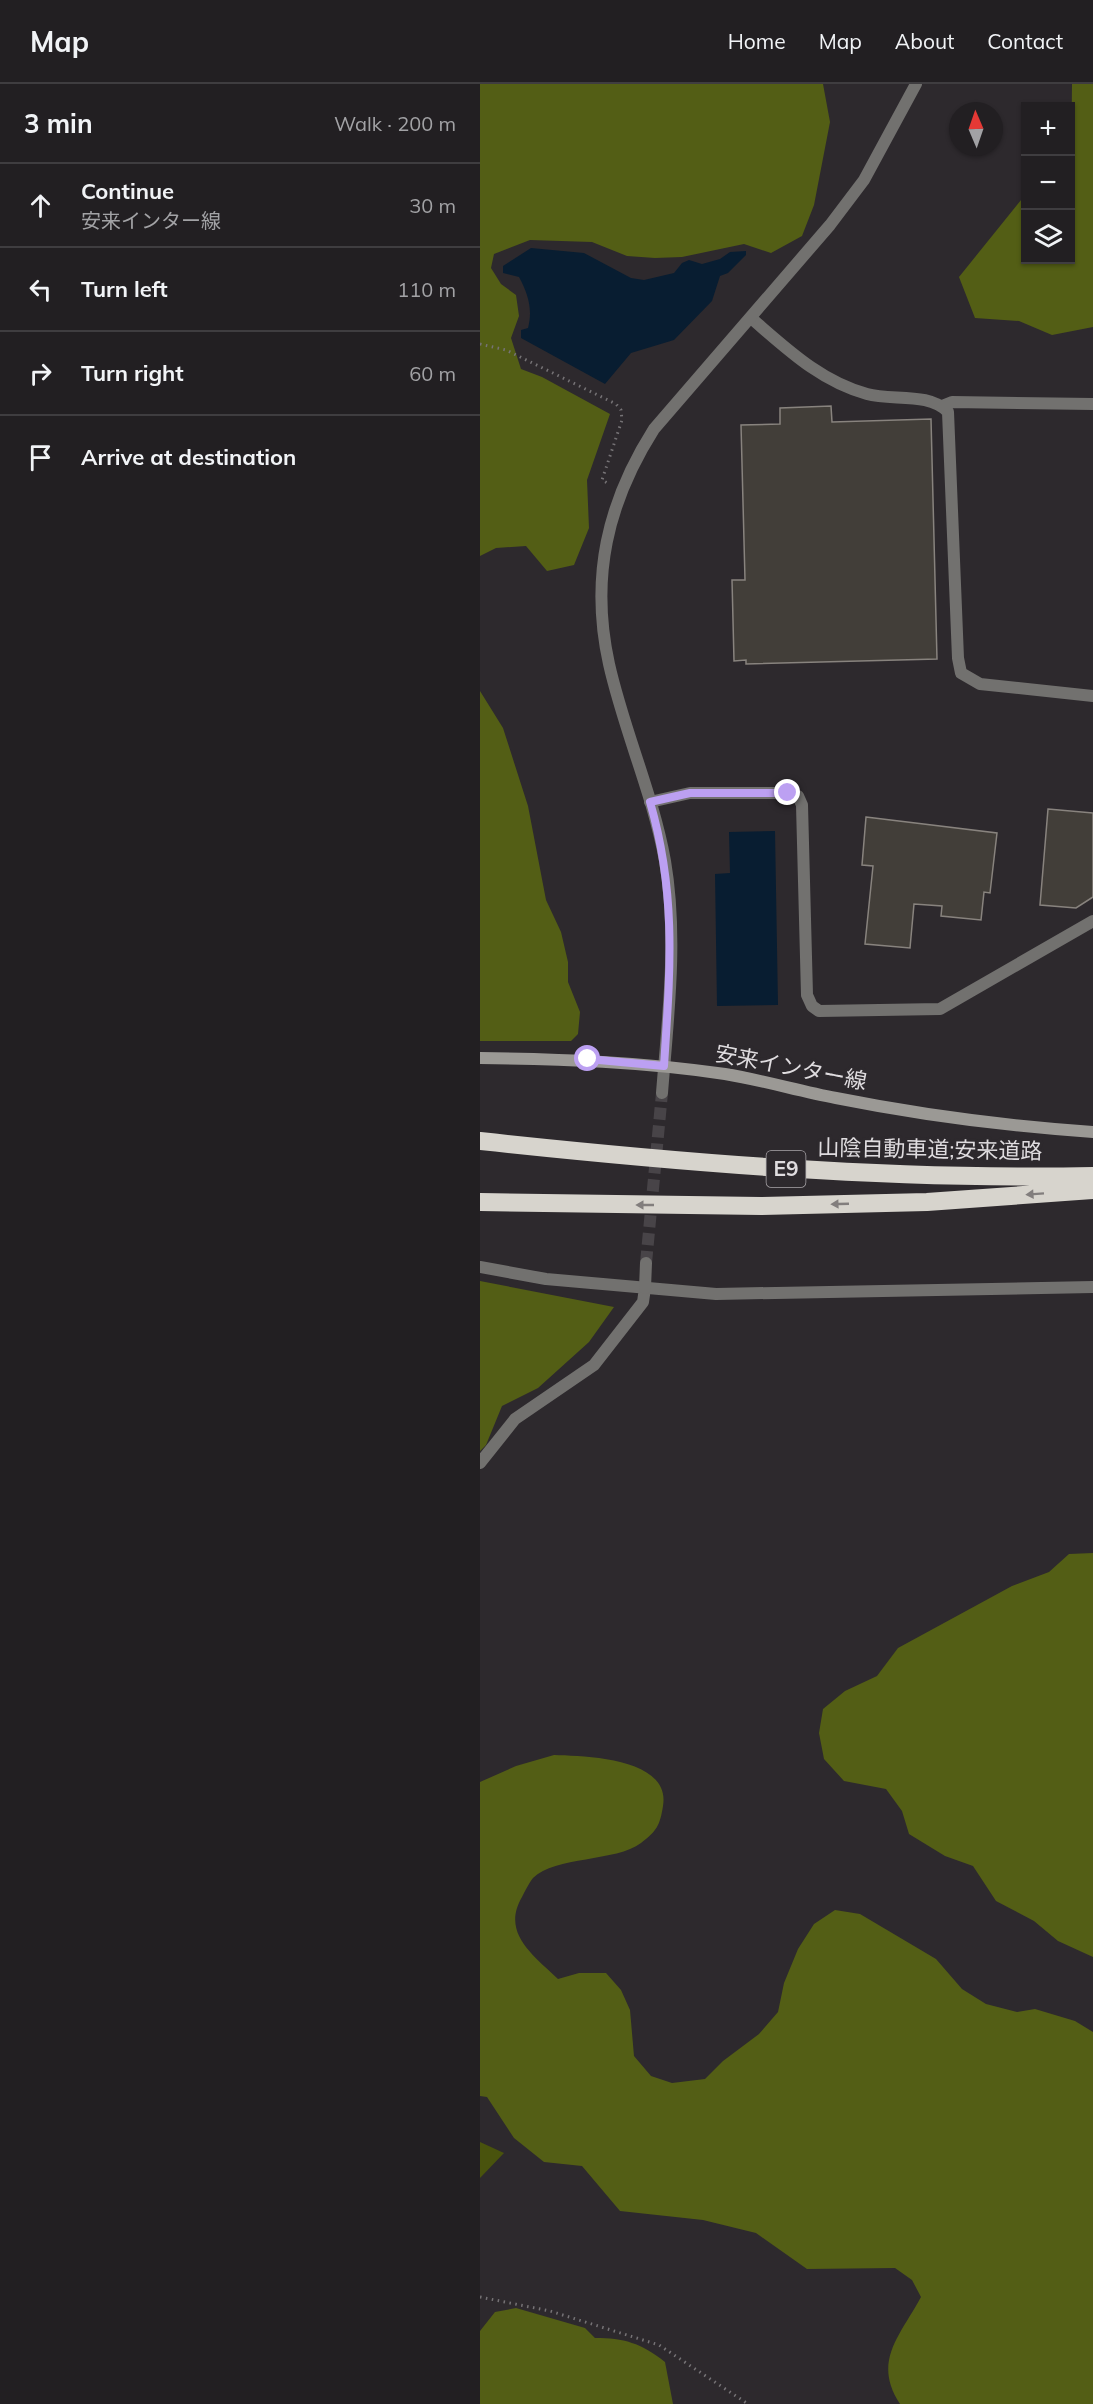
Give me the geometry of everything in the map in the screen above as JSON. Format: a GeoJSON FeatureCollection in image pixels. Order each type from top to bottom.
{"type":"FeatureCollection","features":[{"type":"Feature","properties":{"kind":"highway","name":"山陰自動車道;安来道路"},"geometry":{"type":"LineString","coordinates":[[480,1141],[636,1158],[780,1169],[929,1175],[1093,1176]]}},
{"type":"Feature","properties":{"kind":"highway"},"geometry":{"type":"LineString","coordinates":[[480,1203],[760,1206],[927,1202],[1093,1190]]}},
{"type":"Feature","properties":{"kind":"main road","name":"安来インター線"},"geometry":{"type":"LineString","coordinates":[[480,1058],[588,1059],[664,1066],[728,1075],[837,1098],[968,1121],[1093,1132]]}},
{"type":"Feature","properties":{"kind":"street"},"geometry":{"type":"LineString","coordinates":[[662,1093],[671,911],[665,862],[650,802],[609,664],[602,611],[605,551],[620,491],[654,429],[751,318],[864,180],[916,84]]}},
{"type":"Feature","properties":{"kind":"street"},"geometry":{"type":"LineString","coordinates":[[751,318],[804,364],[839,384],[868,394],[932,401],[948,412],[958,658],[961,673],[980,684],[1093,696]]}},
{"type":"Feature","properties":{"kind":"street"},"geometry":{"type":"LineString","coordinates":[[942,406],[952,402],[1093,404]]}},
{"type":"Feature","properties":{"kind":"street"},"geometry":{"type":"LineString","coordinates":[[650,802],[690,793],[788,793],[798,796],[802,805],[807,995],[812,1006],[819,1011],[940,1010],[1093,921]]}},
{"type":"Feature","properties":{"kind":"street"},"geometry":{"type":"LineString","coordinates":[[480,1463],[515,1419],[594,1365],[643,1302],[646,1263]]}},
{"type":"Feature","properties":{"kind":"street"},"geometry":{"type":"LineString","coordinates":[[480,1267],[546,1279],[716,1294],[1093,1287]]}},
{"type":"Feature","properties":{"kind":"path"},"geometry":{"type":"LineString","coordinates":[[480,344],[506,350],[616,404],[621,410],[622,420],[602,480],[620,491]]}},
{"type":"Feature","properties":{"kind":"path"},"geometry":{"type":"LineString","coordinates":[[480,2297],[550,2311],[659,2345],[748,2404]]}},
{"type":"Feature","properties":{"kind":"green space"},"geometry":{"type":"Polygon","coordinates":[[[480,84],[823,84],[830,122],[814,205],[802,236],[771,253],[744,244],[682,257],[655,258],[627,256],[592,242],[530,240],[494,254],[491,268],[501,284],[516,295],[519,316],[511,338],[521,369],[542,377],[610,414],[587,480],[589,528],[574,565],[547,571],[526,546],[496,548],[480,556],[480,84]]]}},
{"type":"Feature","properties":{"kind":"green space"},"geometry":{"type":"Polygon","coordinates":[[[1072,84],[1093,84],[1093,327],[1052,335],[1019,321],[975,318],[959,277],[1021,200],[1021,264],[1075,264],[1075,102],[1072,102],[1072,84]]]}},
{"type":"Feature","properties":{"kind":"green space"},"geometry":{"type":"Polygon","coordinates":[[[480,691],[503,728],[528,806],[546,900],[561,932],[568,962],[568,982],[580,1012],[578,1034],[571,1041],[480,1041],[480,691]]]}},
{"type":"Feature","properties":{"kind":"green space"},"geometry":{"type":"Polygon","coordinates":[[[480,1281],[614,1307],[589,1342],[538,1388],[502,1406],[486,1445],[480,1451],[480,1281]]]}},
{"type":"Feature","properties":{"kind":"green space"},"geometry":{"type":"Polygon","coordinates":[[[1093,1553],[1093,1957],[1058,1941],[1034,1921],[996,1901],[973,1866],[945,1856],[909,1834],[902,1811],[886,1789],[844,1781],[824,1759],[819,1733],[823,1709],[845,1691],[877,1676],[898,1648],[1012,1586],[1049,1572],[1069,1554],[1093,1553]]]}},
{"type":"Feature","properties":{"kind":"green space"},"geometry":{"type":"Polygon","coordinates":[[[554,1755],[605,1759],[624,1763],[654,1778],[662,1790],[661,1818],[657,1827],[646,1839],[630,1849],[570,1862],[543,1871],[533,1878],[527,1887],[516,1910],[515,1922],[523,1943],[558,1979],[579,1973],[606,1973],[621,1990],[630,2010],[634,2056],[651,2076],[672,2083],[705,2079],[723,2061],[759,2034],[778,2012],[784,1983],[798,1949],[814,1924],[835,1910],[860,1914],[936,1959],[962,1989],[986,2004],[1017,2012],[1035,2009],[1075,2021],[1093,2032],[1093,2404],[900,2404],[892,2389],[889,2362],[892,2349],[921,2297],[912,2280],[895,2268],[807,2269],[756,2233],[703,2220],[620,2211],[582,2166],[544,2162],[514,2138],[487,2097],[480,2096],[480,1782],[516,1766],[554,1755]]]}},
{"type":"Feature","properties":{"kind":"green space"},"geometry":{"type":"Polygon","coordinates":[[[480,2142],[504,2153],[480,2178],[480,2142]]]}},
{"type":"Feature","properties":{"kind":"green space"},"geometry":{"type":"Polygon","coordinates":[[[516,2308],[585,2328],[595,2338],[624,2341],[648,2350],[665,2362],[673,2404],[480,2404],[480,2331],[495,2312],[516,2308]]]}},
{"type":"Feature","properties":{"kind":"water"},"geometry":{"type":"Polygon","coordinates":[[[531,248],[584,253],[631,278],[644,280],[674,273],[682,263],[689,260],[702,264],[720,259],[730,252],[746,251],[746,255],[728,273],[720,276],[712,301],[674,340],[631,353],[605,384],[521,338],[521,330],[528,328],[529,302],[519,277],[503,273],[503,266],[531,248]]]}},
{"type":"Feature","properties":{"kind":"water"},"geometry":{"type":"Polygon","coordinates":[[[775,831],[778,1005],[717,1006],[715,874],[730,873],[729,832],[775,831]]]}},
{"type":"Feature","properties":{"kind":"building"},"geometry":{"type":"Polygon","coordinates":[[[831,406],[832,422],[931,419],[937,659],[746,664],[746,660],[734,661],[732,580],[745,580],[741,425],[780,424],[780,408],[831,406]]]}},
{"type":"Feature","properties":{"kind":"building"},"geometry":{"type":"Polygon","coordinates":[[[1048,809],[1093,813],[1093,897],[1076,908],[1040,905],[1048,809]]]}},
{"type":"Feature","properties":{"kind":"building"},"geometry":{"type":"Polygon","coordinates":[[[866,817],[997,833],[990,893],[984,892],[981,920],[941,916],[942,906],[914,904],[910,948],[865,944],[873,866],[862,865],[866,817]]]}},
{"type":"Feature","properties":{"kind":"tunnel"},"geometry":{"type":"LineString","coordinates":[[646,1263],[662,1093]]}},
{"type":"Feature","properties":{"kind":"route"},"geometry":{"type":"LineString","coordinates":[[588,1059],[664,1066],[671,911],[665,862],[650,802],[690,793],[788,793]]}}]}
